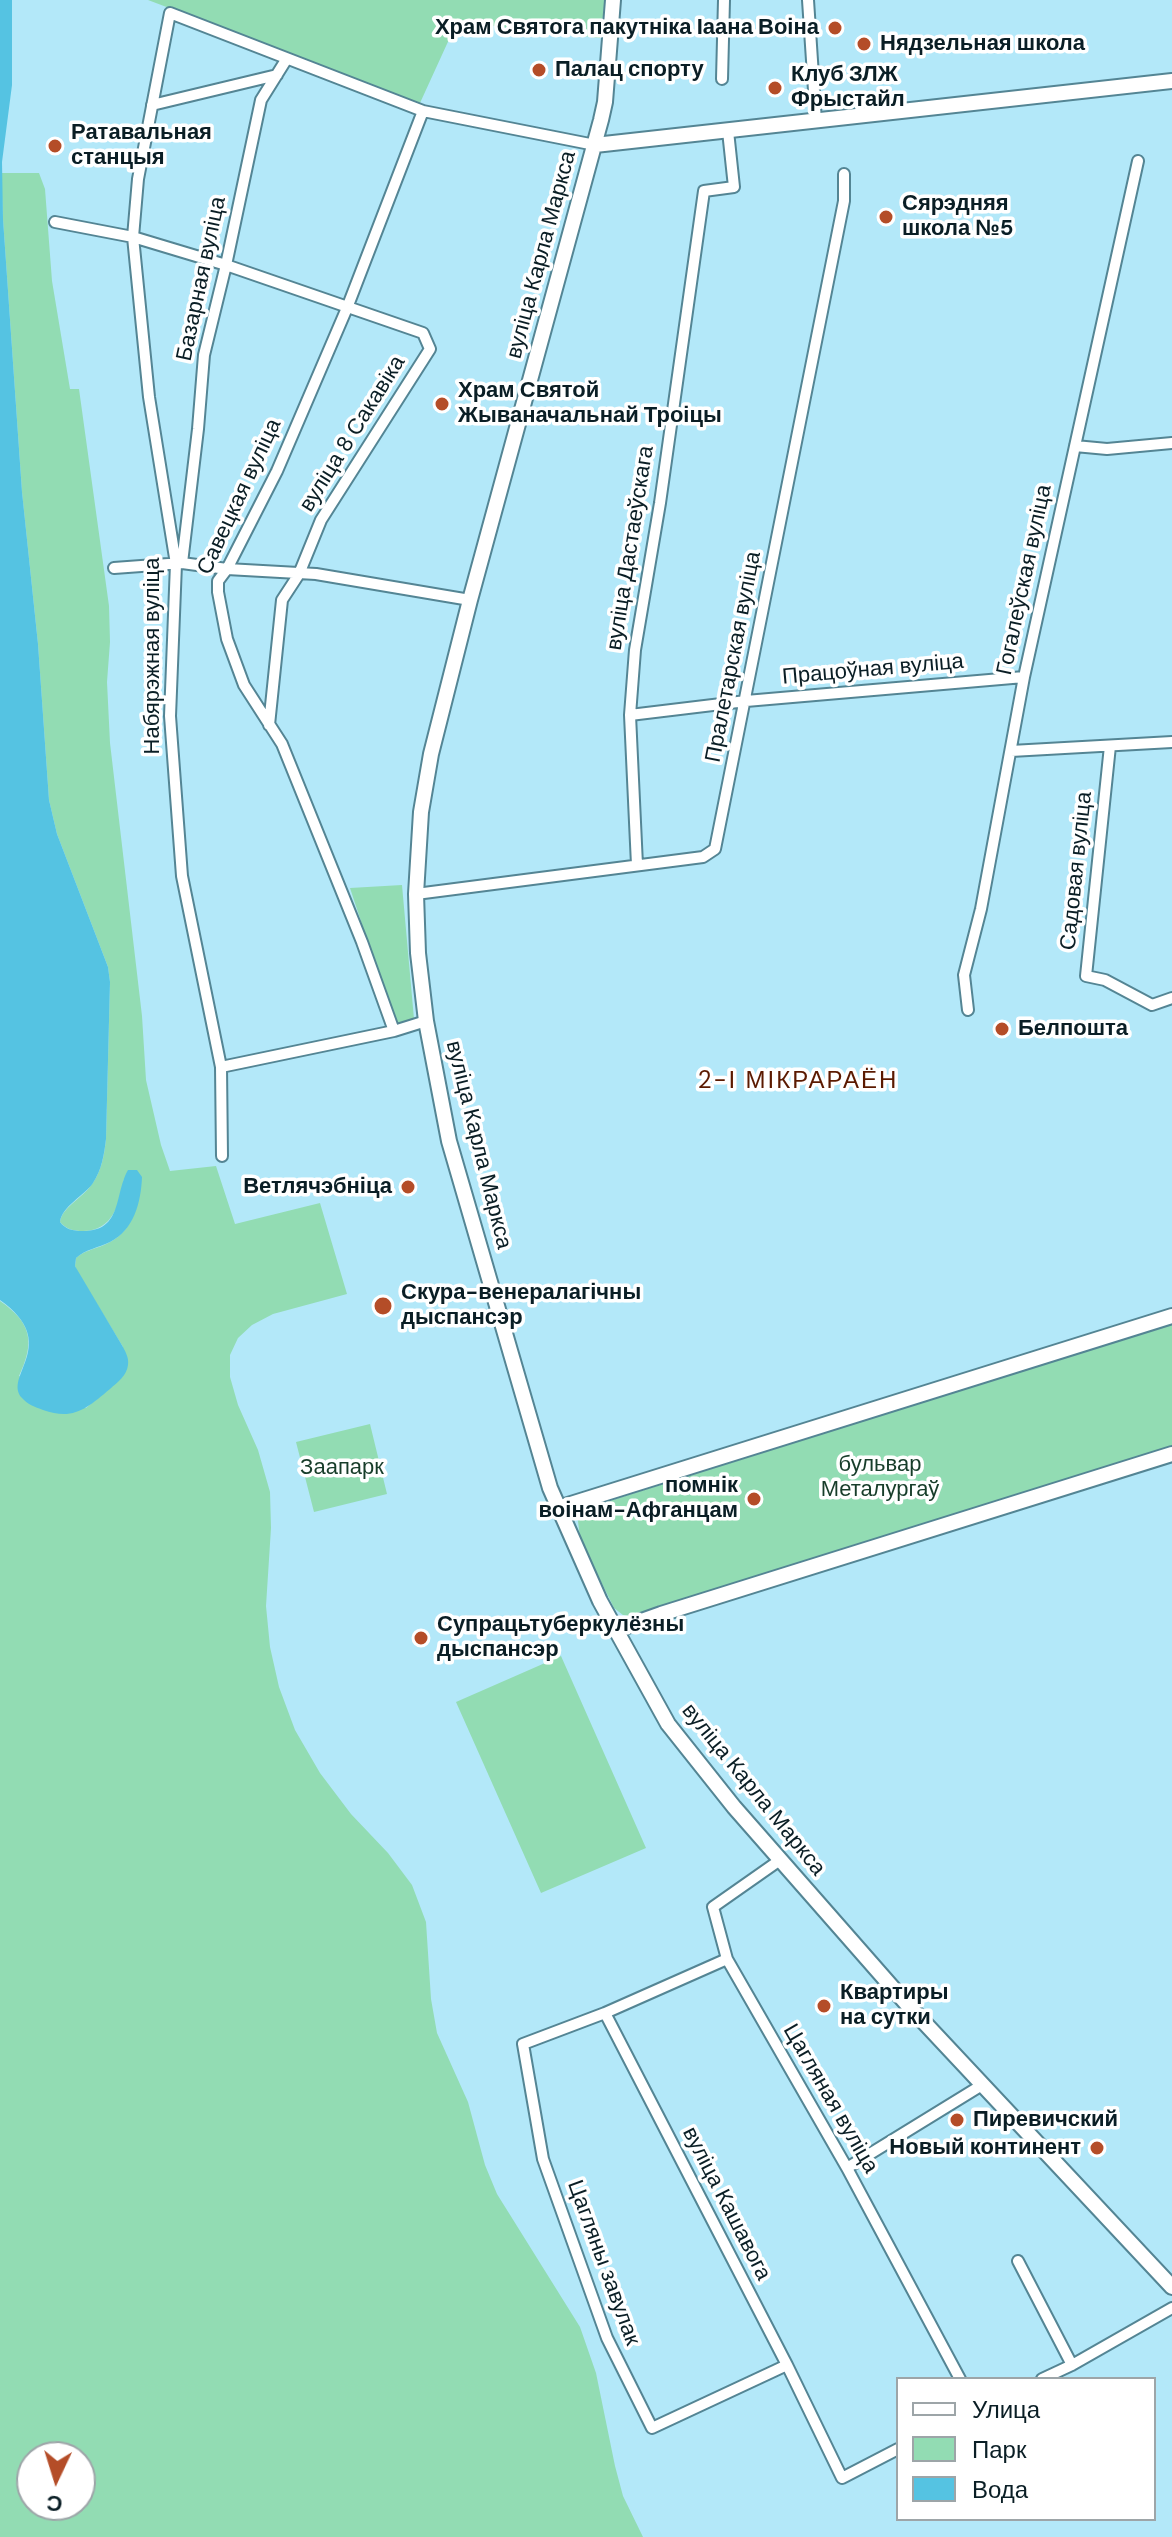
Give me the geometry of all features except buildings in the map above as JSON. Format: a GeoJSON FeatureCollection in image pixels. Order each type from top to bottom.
{"type":"FeatureCollection","features":[{"type":"Feature","properties":{"kind":"main road","name":"вуліца Карла Маркса"},"geometry":{"type":"LineString","coordinates":[[613,0],[605,102],[595,145],[470,600],[431,754],[421,812],[416,894],[418,953],[426,1021],[449,1141],[537,1449],[558,1508],[616,1630],[668,1724],[780,1860],[982,2085],[1172,2287]]}},
{"type":"Feature","properties":{"kind":"main road"},"geometry":{"type":"LineString","coordinates":[[595,145],[1172,81]]}},
{"type":"Feature","properties":{"kind":"main road"},"geometry":{"type":"LineString","coordinates":[[558,1508],[1172,1316]]}},
{"type":"Feature","properties":{"kind":"main road"},"geometry":{"type":"LineString","coordinates":[[616,1630],[1172,1454]]}},
{"type":"Feature","properties":{"kind":"street"},"geometry":{"type":"LineString","coordinates":[[722,79],[724,0]]}},
{"type":"Feature","properties":{"kind":"street"},"geometry":{"type":"LineString","coordinates":[[808,0],[816,121]]}},
{"type":"Feature","properties":{"kind":"street","name":"Набярэжная вуліца"},"geometry":{"type":"LineString","coordinates":[[222,1156],[221,1067],[182,876],[175,799],[170,716],[179,564],[149,397],[133,237],[138,179],[170,13],[286,60]]}},
{"type":"Feature","properties":{"kind":"street"},"geometry":{"type":"LineString","coordinates":[[286,60],[423,111],[595,145]]}},
{"type":"Feature","properties":{"kind":"street","name":"Базарная вуліца"},"geometry":{"type":"LineString","coordinates":[[179,564],[198,429],[204,355],[261,100],[286,60]]}},
{"type":"Feature","properties":{"kind":"street"},"geometry":{"type":"LineString","coordinates":[[152,105],[277,75]]}},
{"type":"Feature","properties":{"kind":"street","name":"Савецкая вуліца"},"geometry":{"type":"LineString","coordinates":[[394,1031],[362,942],[282,744],[244,685],[227,639],[218,581],[277,471],[347,308],[423,111]]}},
{"type":"Feature","properties":{"kind":"street","name":"вуліца Дастаеўскага"},"geometry":{"type":"LineString","coordinates":[[637,865],[630,715],[635,650],[660,503],[704,191],[734,187],[728,131]]}},
{"type":"Feature","properties":{"kind":"street","name":"Гогалеўская вуліца"},"geometry":{"type":"LineString","coordinates":[[968,1010],[964,975],[981,909],[1024,677],[1138,161]]}},
{"type":"Feature","properties":{"kind":"street","name":"Пралетарская вуліца"},"geometry":{"type":"LineString","coordinates":[[416,894],[703,857],[715,849],[844,201],[844,174]]}},
{"type":"Feature","properties":{"kind":"street"},"geometry":{"type":"LineString","coordinates":[[55,222],[133,237],[226,265],[347,308]]}},
{"type":"Feature","properties":{"kind":"street","name":"вуліца 8 Сакавіка"},"geometry":{"type":"LineString","coordinates":[[269,725],[282,600],[299,574],[321,520],[430,349],[423,333],[347,308]]}},
{"type":"Feature","properties":{"kind":"street"},"geometry":{"type":"LineString","coordinates":[[1075,446],[1107,449],[1172,443]]}},
{"type":"Feature","properties":{"kind":"street"},"geometry":{"type":"LineString","coordinates":[[114,568],[179,564],[316,574],[470,600]]}},
{"type":"Feature","properties":{"kind":"street","name":"Працоўная вуліца"},"geometry":{"type":"LineString","coordinates":[[630,715],[746,701],[1024,677]]}},
{"type":"Feature","properties":{"kind":"street"},"geometry":{"type":"LineString","coordinates":[[1011,751],[1172,742]]}},
{"type":"Feature","properties":{"kind":"street","name":"Садовая вуліца"},"geometry":{"type":"LineString","coordinates":[[1110,746],[1086,976],[1105,980],[1152,1005],[1172,998]]}},
{"type":"Feature","properties":{"kind":"street"},"geometry":{"type":"LineString","coordinates":[[221,1067],[394,1031],[426,1021]]}},
{"type":"Feature","properties":{"kind":"street","name":"Цагляная вуліца"},"geometry":{"type":"LineString","coordinates":[[780,1860],[713,1907],[727,1959],[847,2168],[959,2377]]}},
{"type":"Feature","properties":{"kind":"street"},"geometry":{"type":"LineString","coordinates":[[605,2013],[727,1959]]}},
{"type":"Feature","properties":{"kind":"street","name":"Цагляны завулак"},"geometry":{"type":"LineString","coordinates":[[605,2013],[523,2044],[543,2159],[607,2338],[652,2428],[787,2365]]}},
{"type":"Feature","properties":{"kind":"street","name":"вуліца Кашавога"},"geometry":{"type":"LineString","coordinates":[[605,2013],[842,2478],[896,2450]]}},
{"type":"Feature","properties":{"kind":"street"},"geometry":{"type":"LineString","coordinates":[[847,2168],[982,2085]]}},
{"type":"Feature","properties":{"kind":"street"},"geometry":{"type":"LineString","coordinates":[[1018,2261],[1072,2365]]}},
{"type":"Feature","properties":{"kind":"street"},"geometry":{"type":"LineString","coordinates":[[1046,2377],[1172,2308]]}},
{"type":"Feature","properties":{"kind":"green space"},"geometry":{"type":"Polygon","coordinates":[[[148,0],[605,0],[600,38],[457,22],[420,103],[148,0]]]}},
{"type":"Feature","properties":{"kind":"green space"},"geometry":{"type":"Polygon","coordinates":[[[1,173],[39,173],[45,189],[52,281],[70,389],[79,389],[109,606],[107,682],[110,743],[142,1016],[146,1080],[161,1145],[170,1171],[216,1166],[235,1224],[320,1203],[347,1294],[273,1314],[252,1325],[238,1338],[230,1355],[230,1377],[238,1405],[258,1450],[270,1492],[266,1606],[270,1647],[279,1687],[295,1730],[320,1773],[412,1885],[426,1922],[431,1999],[437,2033],[468,2102],[485,2165],[497,2194],[580,2327],[596,2373],[623,2496],[643,2537],[0,2537],[0,1301],[19,1317],[28,1334],[27,1353],[19,1376],[86,1408],[123,1376],[123,1347],[78,1273],[76,1258],[121,1234],[132,1220],[141,1183],[124,1179],[117,1206],[102,1226],[76,1231],[60,1222],[68,1208],[93,1183],[103,1159],[110,982],[108,967],[57,834],[49,800],[38,644],[22,492],[1,173]]]}},
{"type":"Feature","properties":{"kind":"green space"},"geometry":{"type":"Polygon","coordinates":[[[402,885],[414,1019],[395,1024],[350,888],[402,885]]]}},
{"type":"Feature","properties":{"kind":"green space","name":"бульвар Металургаў"},"geometry":{"type":"Polygon","coordinates":[[[1172,1324],[1172,1447],[633,1617],[623,1615],[614,1608],[580,1539],[578,1521],[587,1508],[1172,1324]]]}},
{"type":"Feature","properties":{"kind":"green space","name":"Заапарк"},"geometry":{"type":"Polygon","coordinates":[[[370,1424],[387,1494],[314,1512],[296,1442],[370,1424]]]}},
{"type":"Feature","properties":{"kind":"green space"},"geometry":{"type":"Polygon","coordinates":[[[561,1656],[646,1848],[541,1893],[456,1702],[561,1656]]]}},
{"type":"Feature","properties":{"kind":"water"},"geometry":{"type":"Polygon","coordinates":[[[0,0],[12,0],[12,85],[2,162],[3,219],[22,492],[38,644],[49,800],[57,834],[108,967],[110,982],[103,1156],[93,1183],[69,1206],[60,1222],[67,1228],[79,1231],[95,1230],[105,1225],[115,1210],[128,1170],[137,1170],[142,1177],[138,1205],[125,1230],[110,1242],[80,1255],[76,1258],[75,1266],[123,1347],[128,1358],[127,1369],[119,1381],[94,1402],[80,1411],[63,1414],[40,1409],[22,1398],[18,1389],[29,1345],[27,1331],[18,1316],[0,1300],[0,0]]]}},
{"type":"Feature","properties":{"kind":"place","name":"Храм Святога пакутніка Іаана Воіна"},"geometry":{"type":"Point","coordinates":[835,28]}},
{"type":"Feature","properties":{"kind":"place","name":"Нядзельная школа"},"geometry":{"type":"Point","coordinates":[864,44]}},
{"type":"Feature","properties":{"kind":"place","name":"Палац спорту"},"geometry":{"type":"Point","coordinates":[539,70]}},
{"type":"Feature","properties":{"kind":"place","name":"Клуб ЗЛЖ Фрыстайл"},"geometry":{"type":"Point","coordinates":[775,88]}},
{"type":"Feature","properties":{"kind":"place","name":"Ратавальная станцыя"},"geometry":{"type":"Point","coordinates":[55,146]}},
{"type":"Feature","properties":{"kind":"place","name":"Сярэдняя школа №5"},"geometry":{"type":"Point","coordinates":[886,217]}},
{"type":"Feature","properties":{"kind":"place","name":"Храм Святой Жываначальнай Троіцы"},"geometry":{"type":"Point","coordinates":[442,404]}},
{"type":"Feature","properties":{"kind":"place","name":"Белпошта"},"geometry":{"type":"Point","coordinates":[1002,1029]}},
{"type":"Feature","properties":{"kind":"place","name":"Ветлячэбніца"},"geometry":{"type":"Point","coordinates":[408,1187]}},
{"type":"Feature","properties":{"kind":"place","name":"Скура-венералагічны дыспансэр"},"geometry":{"type":"Point","coordinates":[383,1306]}},
{"type":"Feature","properties":{"kind":"place","name":"помнік воінам-Афганцам"},"geometry":{"type":"Point","coordinates":[754,1499]}},
{"type":"Feature","properties":{"kind":"place","name":"Супрацьтуберкулёзны дыспансэр"},"geometry":{"type":"Point","coordinates":[421,1638]}},
{"type":"Feature","properties":{"kind":"place","name":"Квартиры на сутки"},"geometry":{"type":"Point","coordinates":[824,2006]}},
{"type":"Feature","properties":{"kind":"place","name":"Пиревичский"},"geometry":{"type":"Point","coordinates":[957,2120]}},
{"type":"Feature","properties":{"kind":"place","name":"Новый континент"},"geometry":{"type":"Point","coordinates":[1097,2148]}},
{"type":"Feature","properties":{"kind":"district","name":"2-І МІКРАРАЁН"},"geometry":{"type":"Point","coordinates":[798,1082]}}]}
